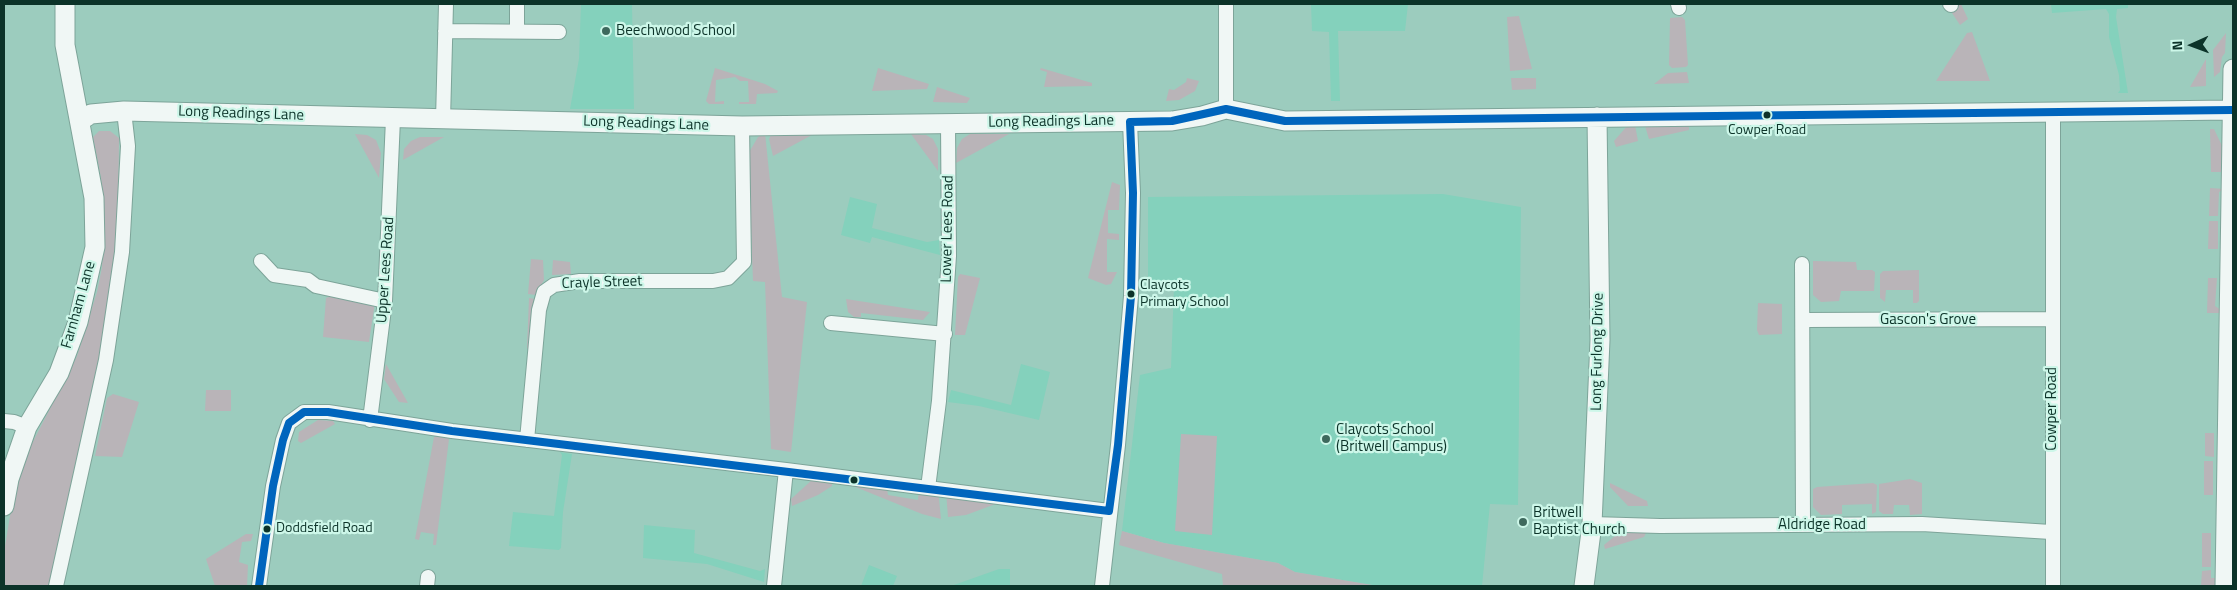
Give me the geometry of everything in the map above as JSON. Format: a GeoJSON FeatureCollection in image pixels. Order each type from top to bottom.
{"type":"FeatureCollection","features":[{"type":"Feature","properties":{"kind":"street","name":"Farnham Lane"},"geometry":{"type":"LineString","coordinates":[[4,506],[9,479],[26,427],[58,373],[68,347],[88,283],[95,247],[94,198],[65,45],[65,4]]}},
{"type":"Feature","properties":{"kind":"street"},"geometry":{"type":"LineString","coordinates":[[443,120],[446,4]]}},
{"type":"Feature","properties":{"kind":"street"},"geometry":{"type":"LineString","coordinates":[[517,4],[517,31]]}},
{"type":"Feature","properties":{"kind":"street"},"geometry":{"type":"LineString","coordinates":[[1226,4],[1226,109]]}},
{"type":"Feature","properties":{"kind":"street"},"geometry":{"type":"LineString","coordinates":[[445,31],[560,32]]}},
{"type":"Feature","properties":{"kind":"street"},"geometry":{"type":"LineString","coordinates":[[2225,586],[2231,431],[2233,69]]}},
{"type":"Feature","properties":{"kind":"street","name":"Long Readings Lane"},"geometry":{"type":"LineString","coordinates":[[80,121],[91,114],[124,111],[742,126],[1172,121],[1202,116],[1226,109],[1285,121],[2232,110]]}},
{"type":"Feature","properties":{"kind":"street"},"geometry":{"type":"LineString","coordinates":[[56,586],[106,360],[122,252],[128,146],[124,111]]}},
{"type":"Feature","properties":{"kind":"street","name":"Cowper Road"},"geometry":{"type":"LineString","coordinates":[[2053,113],[2051,532],[2053,586]]}},
{"type":"Feature","properties":{"kind":"street","name":"Long Furlong Drive"},"geometry":{"type":"LineString","coordinates":[[1584,586],[1592,524],[1600,340],[1597,117]]}},
{"type":"Feature","properties":{"kind":"street","name":"Upper Lees Road"},"geometry":{"type":"LineString","coordinates":[[370,420],[385,301],[393,119]]}},
{"type":"Feature","properties":{"kind":"street"},"geometry":{"type":"LineString","coordinates":[[1102,586],[1109,511],[1118,445],[1131,296],[1133,193],[1130,122]]}},
{"type":"Feature","properties":{"kind":"street","name":"Lower Lees Road"},"geometry":{"type":"LineString","coordinates":[[928,488],[944,334],[949,256],[948,123]]}},
{"type":"Feature","properties":{"kind":"street","name":"Crayle Street"},"geometry":{"type":"LineString","coordinates":[[527,440],[538,310],[544,292],[554,285],[580,281],[713,281],[728,278],[744,262],[742,126]]}},
{"type":"Feature","properties":{"kind":"street"},"geometry":{"type":"LineString","coordinates":[[261,261],[274,275],[308,280],[316,286],[385,301]]}},
{"type":"Feature","properties":{"kind":"street"},"geometry":{"type":"LineString","coordinates":[[1802,264],[1804,320],[1803,524]]}},
{"type":"Feature","properties":{"kind":"street","name":"Gascon's Grove"},"geometry":{"type":"LineString","coordinates":[[1804,320],[2053,319]]}},
{"type":"Feature","properties":{"kind":"street"},"geometry":{"type":"LineString","coordinates":[[831,323],[944,334]]}},
{"type":"Feature","properties":{"kind":"street"},"geometry":{"type":"LineString","coordinates":[[259,586],[273,486],[282,440],[289,423],[304,412],[328,412],[370,420],[527,440],[786,470],[1109,511]]}},
{"type":"Feature","properties":{"kind":"street"},"geometry":{"type":"LineString","coordinates":[[4,421],[14,422],[26,427]]}},
{"type":"Feature","properties":{"kind":"street"},"geometry":{"type":"LineString","coordinates":[[774,586],[786,470]]}},
{"type":"Feature","properties":{"kind":"street","name":"Aldridge Road"},"geometry":{"type":"LineString","coordinates":[[1592,524],[1660,526],[1922,524],[2051,532]]}},
{"type":"Feature","properties":{"kind":"shaded area","name":"Beechwood School"},"geometry":{"type":"Polygon","coordinates":[[[581,4],[632,4],[634,109],[570,109],[579,59],[581,4]]]}},
{"type":"Feature","properties":{"kind":"shaded area"},"geometry":{"type":"Polygon","coordinates":[[[1311,4],[1408,4],[1405,31],[1338,31],[1340,101],[1331,101],[1329,32],[1312,31],[1311,4]]]}},
{"type":"Feature","properties":{"kind":"shaded area"},"geometry":{"type":"Polygon","coordinates":[[[1961,4],[1968,19],[1960,25],[1950,10],[1961,4]]]}},
{"type":"Feature","properties":{"kind":"shaded area"},"geometry":{"type":"Polygon","coordinates":[[[2051,4],[2128,4],[2128,8],[2117,9],[2116,17],[2128,93],[2118,93],[2120,90],[2119,75],[2109,37],[2109,14],[2106,9],[2052,13],[2051,4]]]}},
{"type":"Feature","properties":{"kind":"shaded area"},"geometry":{"type":"Polygon","coordinates":[[[1519,16],[1532,69],[1510,71],[1507,17],[1519,16]]]}},
{"type":"Feature","properties":{"kind":"shaded area"},"geometry":{"type":"Polygon","coordinates":[[[1682,17],[1685,20],[1688,65],[1686,67],[1672,68],[1669,65],[1670,18],[1682,17]]]}},
{"type":"Feature","properties":{"kind":"shaded area"},"geometry":{"type":"Polygon","coordinates":[[[1972,32],[1990,81],[1936,81],[1967,33],[1972,32]]]}},
{"type":"Feature","properties":{"kind":"shaded area"},"geometry":{"type":"Polygon","coordinates":[[[2226,33],[2225,53],[2222,57],[2220,72],[2214,77],[2213,50],[2226,33]]]}},
{"type":"Feature","properties":{"kind":"shaded area"},"geometry":{"type":"Polygon","coordinates":[[[2206,59],[2206,86],[2190,87],[2206,59]]]}},
{"type":"Feature","properties":{"kind":"shaded area"},"geometry":{"type":"Polygon","coordinates":[[[715,68],[765,84],[778,91],[777,93],[757,94],[756,104],[739,104],[739,102],[749,102],[748,81],[740,81],[735,77],[716,80],[715,102],[724,101],[724,104],[709,104],[706,101],[715,68]]]}},
{"type":"Feature","properties":{"kind":"shaded area"},"geometry":{"type":"Polygon","coordinates":[[[878,68],[929,84],[927,89],[872,91],[878,68]]]}},
{"type":"Feature","properties":{"kind":"shaded area"},"geometry":{"type":"Polygon","coordinates":[[[1041,68],[1092,83],[1092,86],[1044,87],[1047,72],[1040,70],[1041,68]]]}},
{"type":"Feature","properties":{"kind":"shaded area"},"geometry":{"type":"Polygon","coordinates":[[[1687,72],[1689,83],[1654,84],[1668,73],[1687,72]]]}},
{"type":"Feature","properties":{"kind":"shaded area"},"geometry":{"type":"Polygon","coordinates":[[[1187,78],[1199,81],[1195,91],[1179,100],[1166,101],[1169,89],[1174,90],[1186,82],[1187,78]]]}},
{"type":"Feature","properties":{"kind":"shaded area"},"geometry":{"type":"Polygon","coordinates":[[[1511,78],[1536,78],[1536,89],[1512,90],[1511,78]]]}},
{"type":"Feature","properties":{"kind":"shaded area"},"geometry":{"type":"Polygon","coordinates":[[[937,87],[970,98],[967,103],[933,102],[937,87]]]}},
{"type":"Feature","properties":{"kind":"shaded area"},"geometry":{"type":"Polygon","coordinates":[[[1689,123],[1689,130],[1649,139],[1645,126],[1689,123]]]}},
{"type":"Feature","properties":{"kind":"shaded area"},"geometry":{"type":"Polygon","coordinates":[[[1628,125],[1635,125],[1638,141],[1616,147],[1614,141],[1628,125]]]}},
{"type":"Feature","properties":{"kind":"shaded area"},"geometry":{"type":"Polygon","coordinates":[[[2210,129],[2214,129],[2225,152],[2223,172],[2211,172],[2210,129]]]}},
{"type":"Feature","properties":{"kind":"shaded area"},"geometry":{"type":"Polygon","coordinates":[[[99,131],[110,131],[119,138],[118,237],[106,342],[50,586],[4,586],[4,552],[15,486],[22,463],[77,356],[97,292],[102,267],[104,221],[101,178],[93,137],[99,131]]]}},
{"type":"Feature","properties":{"kind":"shaded area"},"geometry":{"type":"Polygon","coordinates":[[[809,132],[812,135],[773,156],[769,139],[772,133],[809,132]]]}},
{"type":"Feature","properties":{"kind":"shaded area"},"geometry":{"type":"Polygon","coordinates":[[[765,133],[782,297],[807,302],[791,452],[771,449],[765,282],[753,281],[748,154],[758,137],[765,133]]]}},
{"type":"Feature","properties":{"kind":"shaded area"},"geometry":{"type":"Polygon","coordinates":[[[355,134],[367,135],[376,140],[381,153],[379,178],[355,134]]]}},
{"type":"Feature","properties":{"kind":"shaded area"},"geometry":{"type":"Polygon","coordinates":[[[911,134],[926,135],[933,139],[938,149],[938,171],[911,134]]]}},
{"type":"Feature","properties":{"kind":"shaded area"},"geometry":{"type":"Polygon","coordinates":[[[970,134],[1009,134],[956,163],[957,148],[962,139],[970,134]]]}},
{"type":"Feature","properties":{"kind":"shaded area"},"geometry":{"type":"Polygon","coordinates":[[[420,137],[444,137],[403,160],[404,149],[411,141],[420,137]]]}},
{"type":"Feature","properties":{"kind":"shaded area"},"geometry":{"type":"Polygon","coordinates":[[[1112,182],[1120,185],[1119,210],[1108,210],[1108,233],[1119,234],[1119,240],[1107,239],[1107,272],[1117,272],[1111,284],[1106,285],[1088,278],[1112,182]]]}},
{"type":"Feature","properties":{"kind":"shaded area"},"geometry":{"type":"Polygon","coordinates":[[[2210,188],[2225,189],[2219,192],[2218,216],[2209,216],[2210,188]]]}},
{"type":"Feature","properties":{"kind":"shaded area","name":"Claycots School (Britwell Campus)"},"geometry":{"type":"Polygon","coordinates":[[[1443,194],[1521,207],[1518,505],[1490,504],[1482,586],[1378,586],[1295,572],[1278,563],[1164,543],[1122,531],[1140,375],[1171,368],[1174,287],[1155,284],[1148,278],[1148,197],[1443,194]]]}},
{"type":"Feature","properties":{"kind":"shaded area"},"geometry":{"type":"Polygon","coordinates":[[[850,197],[877,204],[872,228],[927,242],[939,240],[940,255],[872,237],[870,243],[841,235],[850,197]]]}},
{"type":"Feature","properties":{"kind":"shaded area"},"geometry":{"type":"Polygon","coordinates":[[[2209,221],[2218,221],[2218,249],[2208,249],[2209,221]]]}},
{"type":"Feature","properties":{"kind":"shaded area"},"geometry":{"type":"Polygon","coordinates":[[[531,259],[543,260],[544,280],[536,295],[528,294],[531,259]]]}},
{"type":"Feature","properties":{"kind":"shaded area"},"geometry":{"type":"Polygon","coordinates":[[[553,260],[570,262],[571,274],[552,275],[553,260]]]}},
{"type":"Feature","properties":{"kind":"shaded area"},"geometry":{"type":"Polygon","coordinates":[[[1813,261],[1856,262],[1857,270],[1872,270],[1875,272],[1874,291],[1841,291],[1839,301],[1821,302],[1813,295],[1813,261]]]}},
{"type":"Feature","properties":{"kind":"shaded area"},"geometry":{"type":"Polygon","coordinates":[[[1919,270],[1919,301],[1917,303],[1913,303],[1913,290],[1886,290],[1885,302],[1880,298],[1880,274],[1883,271],[1919,270]]]}},
{"type":"Feature","properties":{"kind":"shaded area"},"geometry":{"type":"Polygon","coordinates":[[[960,274],[980,278],[965,335],[955,335],[958,277],[960,274]]]}},
{"type":"Feature","properties":{"kind":"shaded area"},"geometry":{"type":"Polygon","coordinates":[[[2208,278],[2217,278],[2215,306],[2221,310],[2221,313],[2207,313],[2208,278]]]}},
{"type":"Feature","properties":{"kind":"shaded area"},"geometry":{"type":"Polygon","coordinates":[[[336,294],[375,302],[369,342],[323,337],[326,298],[336,294]]]}},
{"type":"Feature","properties":{"kind":"shaded area"},"geometry":{"type":"Polygon","coordinates":[[[529,298],[536,299],[529,350],[527,348],[529,298]]]}},
{"type":"Feature","properties":{"kind":"shaded area"},"geometry":{"type":"Polygon","coordinates":[[[846,299],[930,312],[923,320],[861,313],[861,317],[854,317],[848,312],[846,299]]]}},
{"type":"Feature","properties":{"kind":"shaded area"},"geometry":{"type":"Polygon","coordinates":[[[1758,303],[1782,304],[1782,334],[1759,335],[1757,330],[1758,303]]]}},
{"type":"Feature","properties":{"kind":"shaded area"},"geometry":{"type":"Polygon","coordinates":[[[386,364],[408,403],[399,402],[384,379],[386,364]]]}},
{"type":"Feature","properties":{"kind":"shaded area"},"geometry":{"type":"Polygon","coordinates":[[[1021,364],[1050,372],[1039,420],[979,406],[948,402],[951,390],[1011,405],[1021,364]]]}},
{"type":"Feature","properties":{"kind":"shaded area"},"geometry":{"type":"Polygon","coordinates":[[[206,390],[231,390],[231,411],[205,411],[206,390]]]}},
{"type":"Feature","properties":{"kind":"shaded area"},"geometry":{"type":"Polygon","coordinates":[[[113,394],[139,402],[122,457],[95,456],[107,398],[113,394]]]}},
{"type":"Feature","properties":{"kind":"shaded area"},"geometry":{"type":"Polygon","coordinates":[[[318,420],[333,421],[335,424],[301,443],[298,441],[299,432],[318,420]]]}},
{"type":"Feature","properties":{"kind":"shaded area"},"geometry":{"type":"Polygon","coordinates":[[[2205,433],[2214,433],[2214,457],[2205,456],[2205,433]]]}},
{"type":"Feature","properties":{"kind":"shaded area"},"geometry":{"type":"Polygon","coordinates":[[[437,434],[449,439],[436,545],[433,545],[434,534],[421,532],[419,540],[415,539],[434,437],[437,434]]]}},
{"type":"Feature","properties":{"kind":"shaded area"},"geometry":{"type":"Polygon","coordinates":[[[1181,434],[1217,436],[1212,535],[1175,531],[1181,434]]]}},
{"type":"Feature","properties":{"kind":"shaded area"},"geometry":{"type":"Polygon","coordinates":[[[560,452],[572,454],[563,512],[561,548],[559,550],[509,546],[513,512],[554,516],[562,455],[560,452]]]}},
{"type":"Feature","properties":{"kind":"shaded area"},"geometry":{"type":"Polygon","coordinates":[[[2204,461],[2213,461],[2213,495],[2204,495],[2204,461]]]}},
{"type":"Feature","properties":{"kind":"shaded area"},"geometry":{"type":"Polygon","coordinates":[[[1910,479],[1922,483],[1922,514],[1910,515],[1909,505],[1894,505],[1893,514],[1883,514],[1879,511],[1879,484],[1910,479]]]}},
{"type":"Feature","properties":{"kind":"shaded area"},"geometry":{"type":"Polygon","coordinates":[[[812,480],[832,483],[832,486],[818,495],[792,506],[791,499],[812,480]]]}},
{"type":"Feature","properties":{"kind":"shaded area"},"geometry":{"type":"Polygon","coordinates":[[[853,481],[886,483],[888,495],[918,500],[919,487],[938,489],[941,519],[922,514],[853,486],[853,481]]]}},
{"type":"Feature","properties":{"kind":"shaded area"},"geometry":{"type":"Polygon","coordinates":[[[1610,483],[1647,501],[1648,506],[1628,506],[1610,487],[1610,483]]]}},
{"type":"Feature","properties":{"kind":"shaded area"},"geometry":{"type":"Polygon","coordinates":[[[1873,483],[1877,485],[1876,512],[1872,514],[1872,504],[1842,505],[1842,514],[1821,515],[1813,507],[1813,489],[1817,487],[1873,483]]]}},
{"type":"Feature","properties":{"kind":"shaded area"},"geometry":{"type":"Polygon","coordinates":[[[946,492],[1001,502],[966,515],[948,517],[946,492]]]}},
{"type":"Feature","properties":{"kind":"shaded area"},"geometry":{"type":"Polygon","coordinates":[[[644,525],[695,530],[694,553],[760,571],[765,569],[764,582],[707,564],[643,558],[644,525]]]}},
{"type":"Feature","properties":{"kind":"shaded area"},"geometry":{"type":"Polygon","coordinates":[[[1626,527],[1647,531],[1644,537],[1605,549],[1604,545],[1626,527]]]}},
{"type":"Feature","properties":{"kind":"shaded area"},"geometry":{"type":"Polygon","coordinates":[[[1122,531],[1164,543],[1278,563],[1295,572],[1378,586],[1223,586],[1222,574],[1119,545],[1122,531]]]}},
{"type":"Feature","properties":{"kind":"shaded area"},"geometry":{"type":"Polygon","coordinates":[[[2202,533],[2211,533],[2211,567],[2202,567],[2202,533]]]}},
{"type":"Feature","properties":{"kind":"shaded area"},"geometry":{"type":"Polygon","coordinates":[[[246,534],[253,534],[251,541],[242,542],[239,562],[248,565],[247,586],[215,586],[206,559],[246,534]]]}},
{"type":"Feature","properties":{"kind":"shaded area"},"geometry":{"type":"Polygon","coordinates":[[[869,565],[897,576],[893,586],[861,586],[869,565]]]}},
{"type":"Feature","properties":{"kind":"shaded area"},"geometry":{"type":"Polygon","coordinates":[[[999,569],[1010,569],[1010,586],[951,586],[999,569]]]}},
{"type":"Feature","properties":{"kind":"shaded area"},"geometry":{"type":"Polygon","coordinates":[[[2211,570],[2211,578],[2216,578],[2216,586],[2201,586],[2202,571],[2211,570]]]}},
{"type":"Feature","properties":{"kind":"transit line"},"geometry":{"type":"LineString","coordinates":[[1130,122],[1172,121],[1226,109],[1285,121],[2232,110]]}},
{"type":"Feature","properties":{"kind":"transit line"},"geometry":{"type":"LineString","coordinates":[[1109,511],[1118,445],[1131,296],[1133,193],[1130,122]]}},
{"type":"Feature","properties":{"kind":"transit line"},"geometry":{"type":"LineString","coordinates":[[259,586],[273,486],[283,440],[289,423],[304,412],[328,412],[452,431],[1109,511]]}},
{"type":"Feature","properties":{"kind":"place","name":"Beechwood School"},"geometry":{"type":"Point","coordinates":[606,31]}},
{"type":"Feature","properties":{"kind":"place","name":"Cowper Road"},"geometry":{"type":"Point","coordinates":[1767,115]}},
{"type":"Feature","properties":{"kind":"place","name":"Claycots Primary School"},"geometry":{"type":"Point","coordinates":[1131,294]}},
{"type":"Feature","properties":{"kind":"place","name":"Claycots School (Britwell Campus)"},"geometry":{"type":"Point","coordinates":[1326,439]}},
{"type":"Feature","properties":{"kind":"place","name":"Britwell Baptist Church"},"geometry":{"type":"Point","coordinates":[1523,522]}},
{"type":"Feature","properties":{"kind":"place","name":"Doddsfield Road"},"geometry":{"type":"Point","coordinates":[267,529]}}]}
